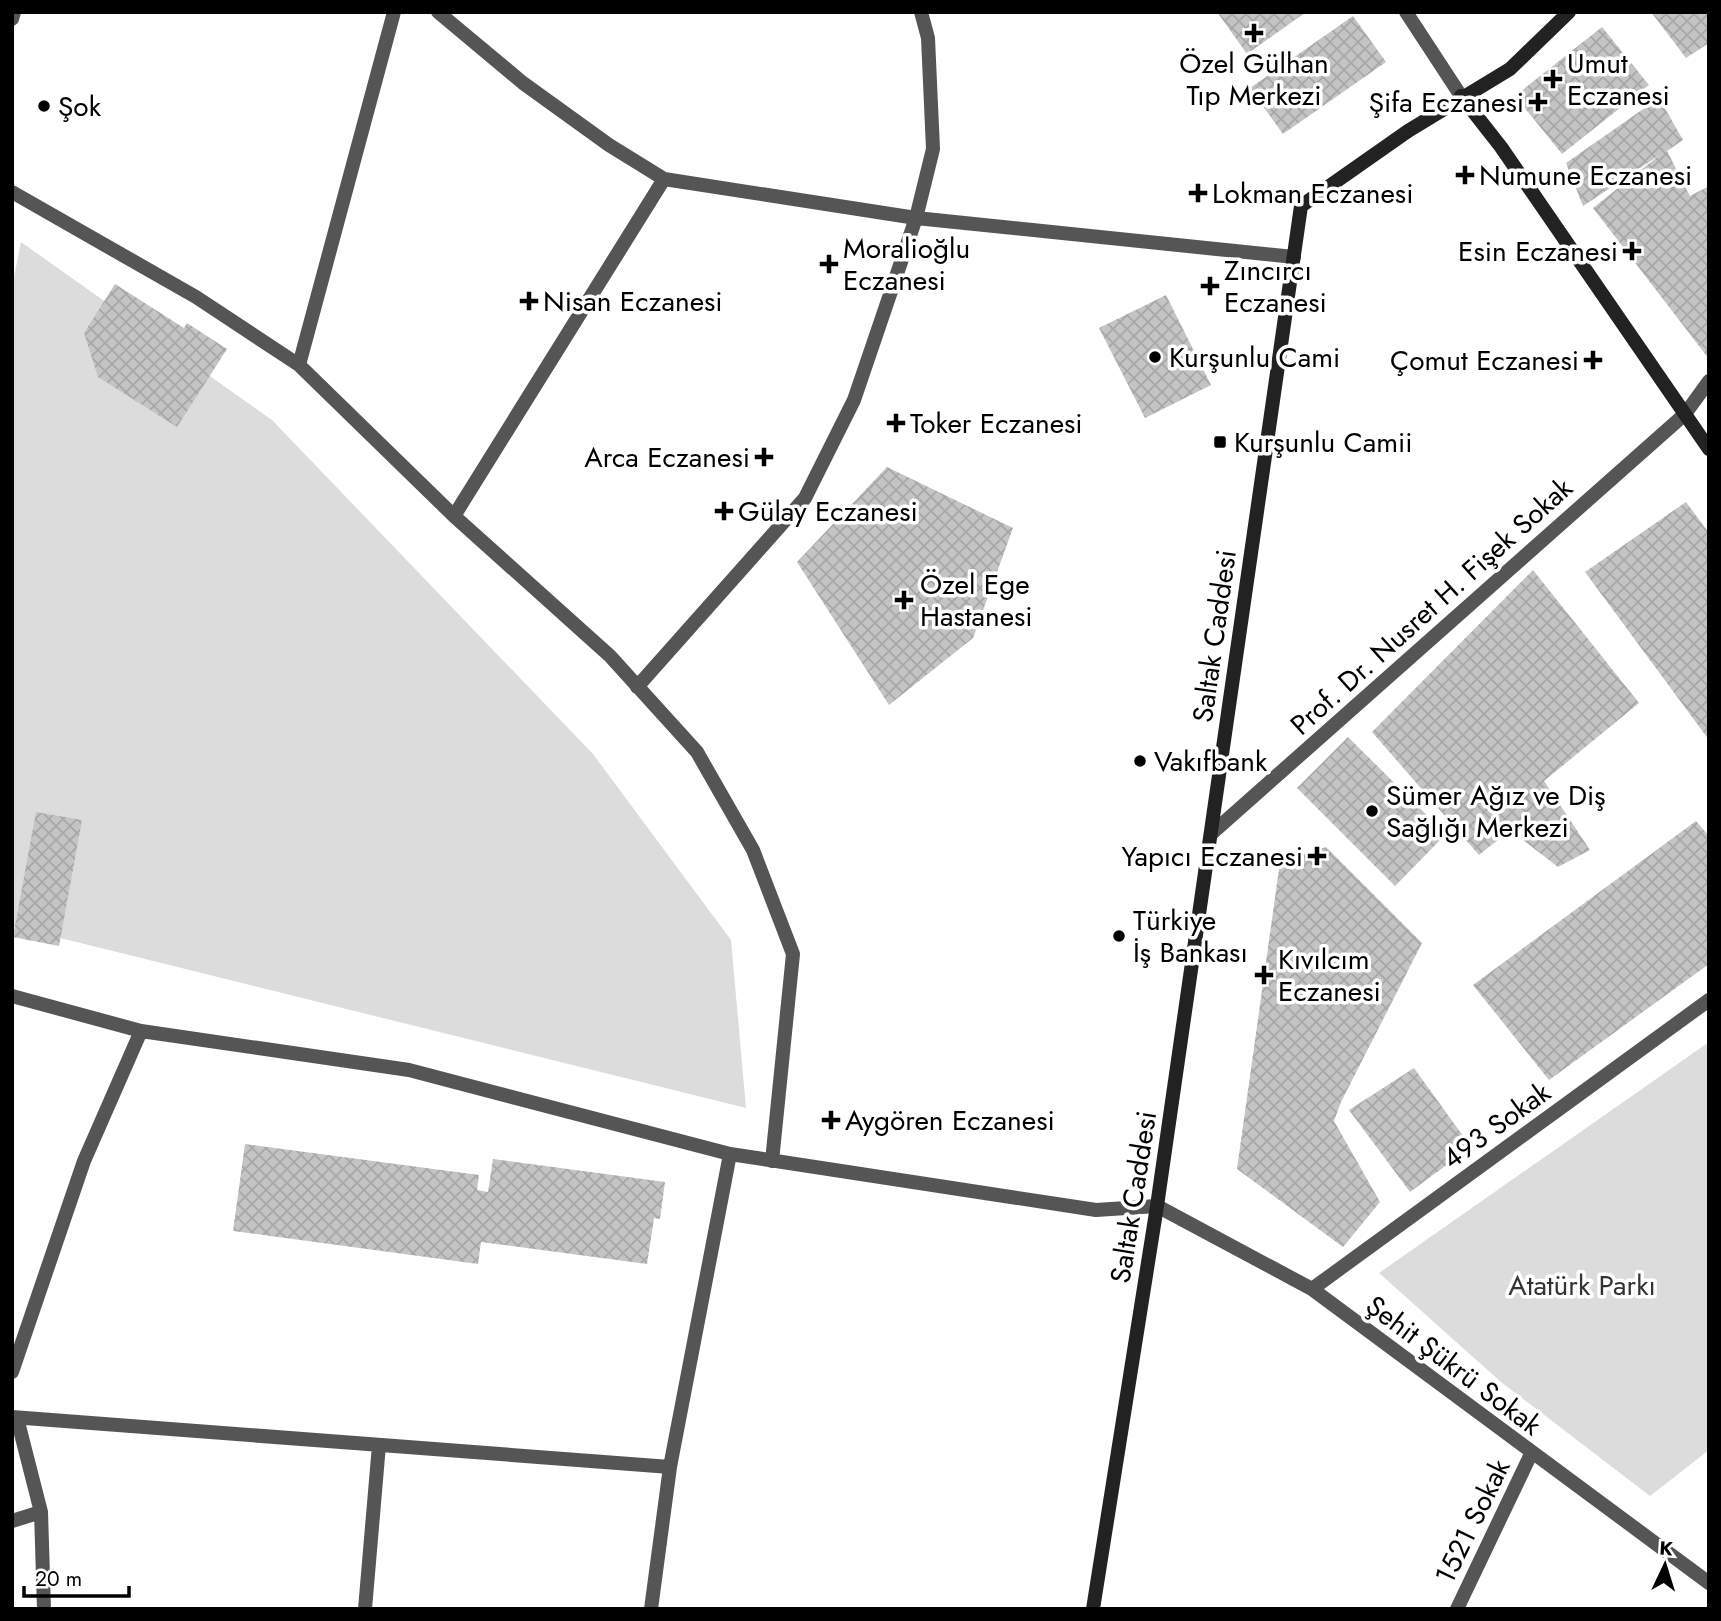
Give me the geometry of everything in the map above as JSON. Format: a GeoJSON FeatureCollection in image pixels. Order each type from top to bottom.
{"type":"FeatureCollection","features":[{"type":"Feature","properties":{"kind":"main road","name":"Saltak Caddesi"},"geometry":{"type":"LineString","coordinates":[[1093,1609],[1157,1206],[1301,206],[1461,96],[1510,69],[1569,12]]}},
{"type":"Feature","properties":{"kind":"main road"},"geometry":{"type":"LineString","coordinates":[[1461,96],[1501,147],[1709,449]]}},
{"type":"Feature","properties":{"kind":"street"},"geometry":{"type":"LineString","coordinates":[[12,19],[14,12]]}},
{"type":"Feature","properties":{"kind":"street"},"geometry":{"type":"LineString","coordinates":[[299,365],[394,12]]}},
{"type":"Feature","properties":{"kind":"street"},"geometry":{"type":"LineString","coordinates":[[438,12],[523,83],[609,145],[664,179],[916,218],[1294,257]]}},
{"type":"Feature","properties":{"kind":"street"},"geometry":{"type":"LineString","coordinates":[[637,687],[805,498],[855,400],[916,218],[933,149],[928,38],[921,12]]}},
{"type":"Feature","properties":{"kind":"street"},"geometry":{"type":"LineString","coordinates":[[1406,12],[1461,96]]}},
{"type":"Feature","properties":{"kind":"street"},"geometry":{"type":"LineString","coordinates":[[454,516],[664,179]]}},
{"type":"Feature","properties":{"kind":"street"},"geometry":{"type":"LineString","coordinates":[[12,192],[196,297],[299,365],[454,516],[610,656],[697,752],[753,850],[793,954],[772,1161]]}},
{"type":"Feature","properties":{"kind":"street","name":"Prof. Dr. Nusret H. Fişek Sokak"},"geometry":{"type":"LineString","coordinates":[[1211,834],[1685,414],[1709,380]]}},
{"type":"Feature","properties":{"kind":"street"},"geometry":{"type":"LineString","coordinates":[[12,996],[141,1031],[409,1070],[730,1154],[1096,1210],[1157,1206]]}},
{"type":"Feature","properties":{"kind":"street","name":"493 Sokak"},"geometry":{"type":"LineString","coordinates":[[1312,1289],[1709,1000]]}},
{"type":"Feature","properties":{"kind":"street"},"geometry":{"type":"LineString","coordinates":[[12,1372],[84,1161],[141,1031]]}},
{"type":"Feature","properties":{"kind":"street"},"geometry":{"type":"LineString","coordinates":[[651,1609],[670,1467],[730,1154]]}},
{"type":"Feature","properties":{"kind":"street","name":"Şehit Şükrü Sokak"},"geometry":{"type":"LineString","coordinates":[[1157,1206],[1312,1289],[1531,1454],[1709,1583]]}},
{"type":"Feature","properties":{"kind":"street"},"geometry":{"type":"LineString","coordinates":[[44,1609],[41,1512],[15,1417],[670,1467]]}},
{"type":"Feature","properties":{"kind":"street"},"geometry":{"type":"LineString","coordinates":[[365,1609],[379,1445]]}},
{"type":"Feature","properties":{"kind":"street","name":"1521 Sokak"},"geometry":{"type":"LineString","coordinates":[[1457,1609],[1531,1454]]}},
{"type":"Feature","properties":{"kind":"street"},"geometry":{"type":"LineString","coordinates":[[12,1521],[41,1512]]}},
{"type":"Feature","properties":{"kind":"green space"},"geometry":{"type":"Polygon","coordinates":[[[21,242],[272,420],[593,754],[731,940],[746,1108],[12,926],[12,287],[21,242]]]}},
{"type":"Feature","properties":{"kind":"green space","name":"Atatürk Parkı"},"geometry":{"type":"Polygon","coordinates":[[[1709,1042],[1709,1450],[1650,1496],[1501,1382],[1379,1273],[1709,1042]]]}},
{"type":"Feature","properties":{"kind":"building","name":"Özel Gülhan Tıp Merkezi"},"geometry":{"type":"Polygon","coordinates":[[[1217,12],[1306,12],[1247,54],[1217,12]]]}},
{"type":"Feature","properties":{"kind":"building"},"geometry":{"type":"Polygon","coordinates":[[[1651,12],[1709,12],[1709,43],[1686,58],[1651,12]]]}},
{"type":"Feature","properties":{"kind":"building"},"geometry":{"type":"Polygon","coordinates":[[[1353,16],[1386,62],[1283,134],[1250,88],[1353,16]]]}},
{"type":"Feature","properties":{"kind":"building"},"geometry":{"type":"Polygon","coordinates":[[[1602,27],[1649,85],[1562,154],[1515,96],[1602,27]]]}},
{"type":"Feature","properties":{"kind":"building"},"geometry":{"type":"Polygon","coordinates":[[[1659,98],[1683,140],[1667,151],[1690,196],[1709,186],[1709,359],[1593,208],[1661,154],[1583,206],[1566,163],[1659,98]]]}},
{"type":"Feature","properties":{"kind":"building"},"geometry":{"type":"Polygon","coordinates":[[[115,284],[184,328],[187,323],[227,349],[177,427],[98,377],[84,333],[115,284]]]}},
{"type":"Feature","properties":{"kind":"building","name":"Kurşunlu Cami"},"geometry":{"type":"Polygon","coordinates":[[[1166,295],[1211,385],[1145,418],[1099,328],[1166,295]]]}},
{"type":"Feature","properties":{"kind":"building","name":"Özel Ege Hastanesi"},"geometry":{"type":"Polygon","coordinates":[[[887,467],[1013,528],[973,638],[889,705],[797,562],[887,467]]]}},
{"type":"Feature","properties":{"kind":"building"},"geometry":{"type":"Polygon","coordinates":[[[1686,502],[1709,533],[1709,740],[1585,572],[1686,502]]]}},
{"type":"Feature","properties":{"kind":"building"},"geometry":{"type":"Polygon","coordinates":[[[1533,570],[1639,703],[1544,781],[1590,850],[1558,867],[1510,830],[1479,855],[1372,732],[1533,570]]]}},
{"type":"Feature","properties":{"kind":"building","name":"Sümer Ağız ve Diş Sağlığı Merkezi"},"geometry":{"type":"Polygon","coordinates":[[[1348,737],[1446,834],[1395,886],[1297,788],[1348,737]]]}},
{"type":"Feature","properties":{"kind":"building"},"geometry":{"type":"Polygon","coordinates":[[[36,812],[82,820],[59,946],[13,937],[36,812]]]}},
{"type":"Feature","properties":{"kind":"building"},"geometry":{"type":"Polygon","coordinates":[[[1696,821],[1709,836],[1709,964],[1549,1080],[1473,985],[1696,821]]]}},
{"type":"Feature","properties":{"kind":"building"},"geometry":{"type":"Polygon","coordinates":[[[1326,847],[1422,943],[1341,1102],[1334,1121],[1380,1202],[1343,1247],[1237,1169],[1280,862],[1326,847]]]}},
{"type":"Feature","properties":{"kind":"building"},"geometry":{"type":"Polygon","coordinates":[[[1414,1068],[1471,1147],[1410,1192],[1349,1110],[1414,1068]]]}},
{"type":"Feature","properties":{"kind":"building"},"geometry":{"type":"Polygon","coordinates":[[[245,1144],[479,1175],[477,1190],[488,1192],[493,1159],[665,1182],[660,1219],[654,1218],[647,1264],[481,1242],[478,1264],[233,1231],[245,1144]]]}},
{"type":"Feature","properties":{"kind":"place","name":"Özel Gülhan Tıp Merkezi"},"geometry":{"type":"Point","coordinates":[1254,33]}},
{"type":"Feature","properties":{"kind":"place","name":"Umut Eczanesi"},"geometry":{"type":"Point","coordinates":[1553,79]}},
{"type":"Feature","properties":{"kind":"place","name":"Şifa Eczanesi"},"geometry":{"type":"Point","coordinates":[1538,102]}},
{"type":"Feature","properties":{"kind":"place","name":"Şok"},"geometry":{"type":"Point","coordinates":[44,106]}},
{"type":"Feature","properties":{"kind":"place","name":"Numune Eczanesi"},"geometry":{"type":"Point","coordinates":[1465,175]}},
{"type":"Feature","properties":{"kind":"place","name":"Lokman Eczanesi"},"geometry":{"type":"Point","coordinates":[1198,193]}},
{"type":"Feature","properties":{"kind":"place","name":"Esin Eczanesi"},"geometry":{"type":"Point","coordinates":[1632,251]}},
{"type":"Feature","properties":{"kind":"place","name":"Moralioğlu Eczanesi"},"geometry":{"type":"Point","coordinates":[829,264]}},
{"type":"Feature","properties":{"kind":"place","name":"Zıncırcı Eczanesi"},"geometry":{"type":"Point","coordinates":[1210,286]}},
{"type":"Feature","properties":{"kind":"place","name":"Nisan Eczanesi"},"geometry":{"type":"Point","coordinates":[529,301]}},
{"type":"Feature","properties":{"kind":"place","name":"Kurşunlu Cami"},"geometry":{"type":"Point","coordinates":[1155,357]}},
{"type":"Feature","properties":{"kind":"place","name":"Çomut Eczanesi"},"geometry":{"type":"Point","coordinates":[1593,360]}},
{"type":"Feature","properties":{"kind":"place","name":"Toker Eczanesi"},"geometry":{"type":"Point","coordinates":[896,423]}},
{"type":"Feature","properties":{"kind":"place","name":"Kurşunlu Camii"},"geometry":{"type":"Point","coordinates":[1220,442]}},
{"type":"Feature","properties":{"kind":"place","name":"Arca Eczanesi"},"geometry":{"type":"Point","coordinates":[764,457]}},
{"type":"Feature","properties":{"kind":"place","name":"Gülay Eczanesi"},"geometry":{"type":"Point","coordinates":[724,511]}},
{"type":"Feature","properties":{"kind":"place","name":"Özel Ege Hastanesi"},"geometry":{"type":"Point","coordinates":[904,600]}},
{"type":"Feature","properties":{"kind":"place","name":"Vakıfbank"},"geometry":{"type":"Point","coordinates":[1140,761]}},
{"type":"Feature","properties":{"kind":"place","name":"Sümer Ağız ve Diş Sağlığı Merkezi"},"geometry":{"type":"Point","coordinates":[1372,811]}},
{"type":"Feature","properties":{"kind":"place","name":"Yapıcı Eczanesi"},"geometry":{"type":"Point","coordinates":[1317,856]}},
{"type":"Feature","properties":{"kind":"place","name":"Türkiye İş Bankası"},"geometry":{"type":"Point","coordinates":[1119,936]}},
{"type":"Feature","properties":{"kind":"place","name":"Kıvılcım Eczanesi"},"geometry":{"type":"Point","coordinates":[1264,975]}},
{"type":"Feature","properties":{"kind":"place","name":"Aygören Eczanesi"},"geometry":{"type":"Point","coordinates":[831,1120]}}]}
